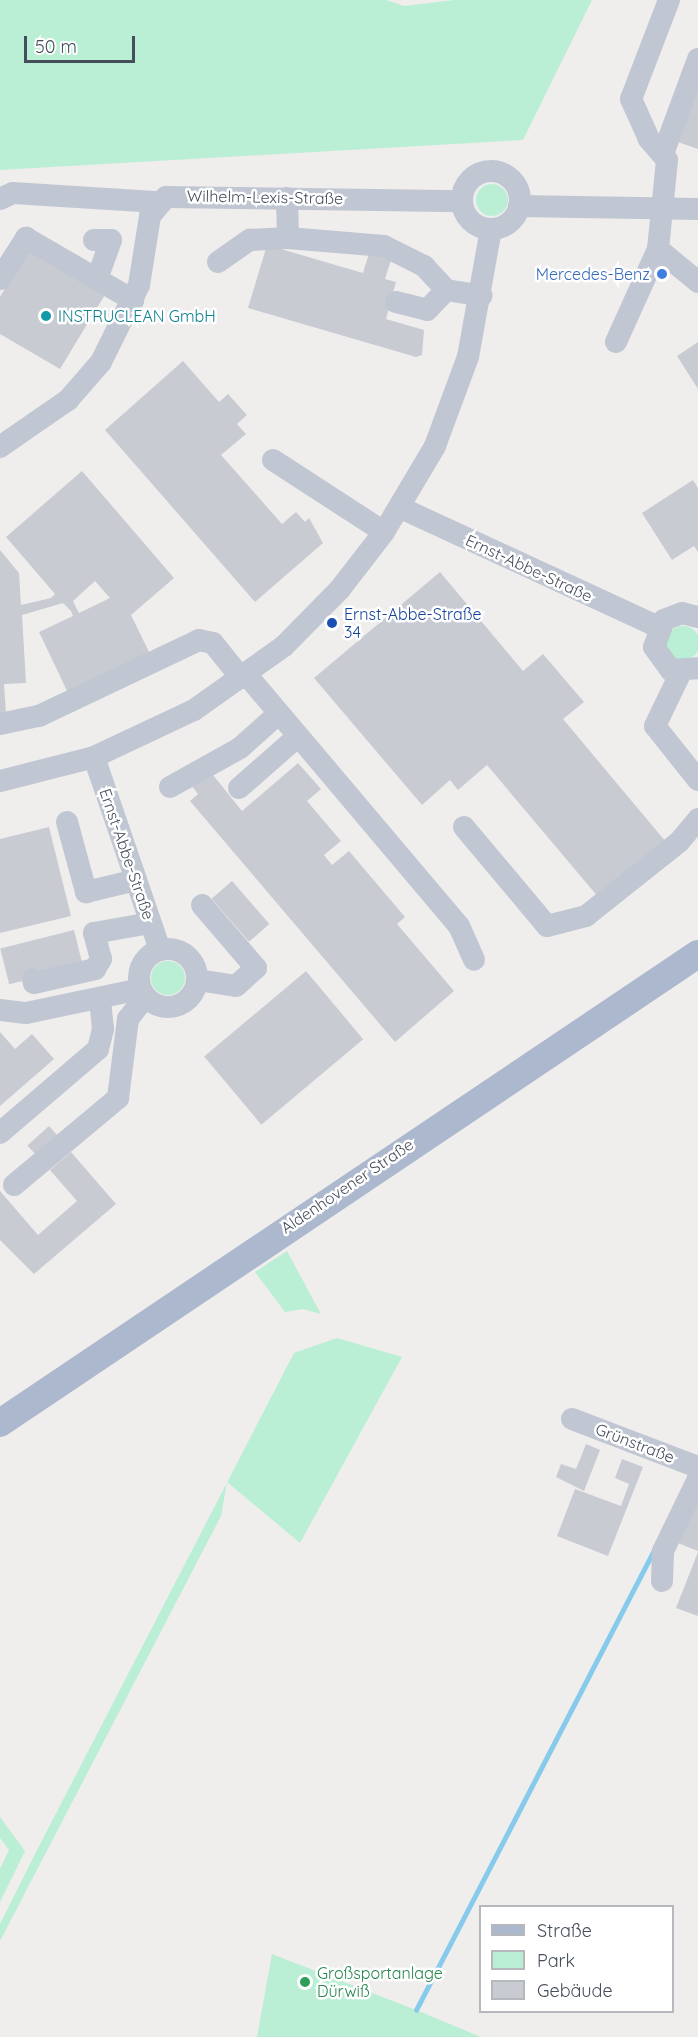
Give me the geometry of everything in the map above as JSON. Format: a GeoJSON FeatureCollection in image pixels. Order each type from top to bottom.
{"type":"FeatureCollection","features":[{"type":"Feature","properties":{"kind":"main road","name":"Aldenhovener Straße"},"geometry":{"type":"LineString","coordinates":[[0,1423],[698,954]]}},
{"type":"Feature","properties":{"kind":"street"},"geometry":{"type":"LineString","coordinates":[[664,151],[649,139],[631,99],[669,0]]}},
{"type":"Feature","properties":{"kind":"street"},"geometry":{"type":"LineString","coordinates":[[616,342],[658,249],[664,151],[698,59]]}},
{"type":"Feature","properties":{"kind":"street"},"geometry":{"type":"LineString","coordinates":[[492,171],[510,178],[519,200],[512,221],[491,229],[473,223],[462,201],[474,176],[492,171]]}},
{"type":"Feature","properties":{"kind":"street","name":"Wilhelm-Lexis-Straße"},"geometry":{"type":"LineString","coordinates":[[0,199],[13,193],[158,202],[183,195],[462,201]]}},
{"type":"Feature","properties":{"kind":"street"},"geometry":{"type":"LineString","coordinates":[[519,200],[662,199],[698,196]]}},
{"type":"Feature","properties":{"kind":"street"},"geometry":{"type":"LineString","coordinates":[[286,198],[288,238]]}},
{"type":"Feature","properties":{"kind":"street"},"geometry":{"type":"LineString","coordinates":[[662,199],[698,209]]}},
{"type":"Feature","properties":{"kind":"street"},"geometry":{"type":"LineString","coordinates":[[0,447],[68,400],[101,362],[133,300],[150,216],[158,202]]}},
{"type":"Feature","properties":{"kind":"street"},"geometry":{"type":"LineString","coordinates":[[0,781],[94,757],[194,710],[244,676],[319,612],[401,508],[453,401],[482,296],[491,229]]}},
{"type":"Feature","properties":{"kind":"street"},"geometry":{"type":"LineString","coordinates":[[0,279],[26,238],[133,300]]}},
{"type":"Feature","properties":{"kind":"street"},"geometry":{"type":"LineString","coordinates":[[218,262],[250,240],[288,238],[384,246],[424,266],[446,290],[482,296]]}},
{"type":"Feature","properties":{"kind":"street"},"geometry":{"type":"LineString","coordinates":[[94,240],[111,240],[97,279]]}},
{"type":"Feature","properties":{"kind":"street"},"geometry":{"type":"LineString","coordinates":[[658,249],[698,282]]}},
{"type":"Feature","properties":{"kind":"street"},"geometry":{"type":"LineString","coordinates":[[396,302],[427,310],[446,290]]}},
{"type":"Feature","properties":{"kind":"street"},"geometry":{"type":"LineString","coordinates":[[273,460],[384,532]]}},
{"type":"Feature","properties":{"kind":"street","name":"Ernst-Abbe-Straße"},"geometry":{"type":"LineString","coordinates":[[401,508],[658,627]]}},
{"type":"Feature","properties":{"kind":"street"},"geometry":{"type":"LineString","coordinates":[[698,617],[672,615],[658,627],[657,656],[690,670],[655,726],[698,780]]}},
{"type":"Feature","properties":{"kind":"street"},"geometry":{"type":"LineString","coordinates":[[0,724],[39,716],[199,640],[213,643],[278,714],[459,926],[474,960]]}},
{"type":"Feature","properties":{"kind":"street"},"geometry":{"type":"LineString","coordinates":[[170,787],[240,748],[278,714]]}},
{"type":"Feature","properties":{"kind":"street"},"geometry":{"type":"LineString","coordinates":[[239,788],[297,737]]}},
{"type":"Feature","properties":{"kind":"street","name":"Ernst-Abbe-Straße"},"geometry":{"type":"LineString","coordinates":[[94,757],[160,950]]}},
{"type":"Feature","properties":{"kind":"street"},"geometry":{"type":"LineString","coordinates":[[464,827],[547,926],[586,916],[680,842],[698,819]]}},
{"type":"Feature","properties":{"kind":"street"},"geometry":{"type":"LineString","coordinates":[[67,822],[86,892],[136,880]]}},
{"type":"Feature","properties":{"kind":"street"},"geometry":{"type":"LineString","coordinates":[[198,980],[236,986],[256,968],[201,905]]}},
{"type":"Feature","properties":{"kind":"street"},"geometry":{"type":"LineString","coordinates":[[33,979],[34,983],[95,969],[101,959],[94,933],[150,923]]}},
{"type":"Feature","properties":{"kind":"street"},"geometry":{"type":"LineString","coordinates":[[0,1010],[26,1013],[100,998],[143,993],[157,1005],[176,1007],[191,997],[198,980],[186,955],[160,950],[144,961],[143,993],[129,1019],[118,1098],[14,1185]]}},
{"type":"Feature","properties":{"kind":"street"},"geometry":{"type":"LineString","coordinates":[[0,1133],[98,1049],[103,1029],[100,998]]}},
{"type":"Feature","properties":{"kind":"street","name":"Grünstraße"},"geometry":{"type":"LineString","coordinates":[[572,1419],[698,1467]]}},
{"type":"Feature","properties":{"kind":"street"},"geometry":{"type":"LineString","coordinates":[[662,1581],[663,1551],[698,1479]]}},
{"type":"Feature","properties":{"kind":"green space"},"geometry":{"type":"Polygon","coordinates":[[[0,0],[386,0],[404,6],[454,0],[592,0],[523,140],[0,170],[0,0]]]}},
{"type":"Feature","properties":{"kind":"green space"},"geometry":{"type":"Polygon","coordinates":[[[492,184],[503,189],[508,200],[503,211],[492,216],[481,211],[476,200],[481,189],[492,184]]]}},
{"type":"Feature","properties":{"kind":"green space"},"geometry":{"type":"Polygon","coordinates":[[[683,626],[695,631],[699,646],[695,655],[683,660],[671,655],[666,643],[671,631],[683,626]]]}},
{"type":"Feature","properties":{"kind":"green space"},"geometry":{"type":"Polygon","coordinates":[[[168,961],[180,966],[185,978],[180,990],[168,995],[156,990],[151,978],[156,966],[168,961]]]}},
{"type":"Feature","properties":{"kind":"green space"},"geometry":{"type":"Polygon","coordinates":[[[287,1251],[321,1314],[303,1309],[285,1312],[255,1272],[287,1251]]]}},
{"type":"Feature","properties":{"kind":"green space"},"geometry":{"type":"Polygon","coordinates":[[[337,1338],[402,1357],[300,1543],[227,1482],[294,1353],[337,1338]]]}},
{"type":"Feature","properties":{"kind":"green space"},"geometry":{"type":"Polygon","coordinates":[[[227,1483],[221,1516],[0,1941],[0,1924],[227,1483]]]}},
{"type":"Feature","properties":{"kind":"green space"},"geometry":{"type":"Polygon","coordinates":[[[0,1817],[25,1851],[0,1902],[0,1869],[9,1850],[0,1838],[0,1817]]]}},
{"type":"Feature","properties":{"kind":"green space","name":"Großsportanlage Dürwiß"},"geometry":{"type":"Polygon","coordinates":[[[272,1954],[416,2010],[481,2037],[257,2037],[272,1954]]]}},
{"type":"Feature","properties":{"kind":"building"},"geometry":{"type":"Polygon","coordinates":[[[693,90],[698,92],[698,149],[675,141],[693,90]]]}},
{"type":"Feature","properties":{"kind":"building"},"geometry":{"type":"Polygon","coordinates":[[[267,245],[363,273],[370,250],[392,257],[385,279],[396,282],[386,319],[424,330],[422,355],[416,357],[248,308],[267,245]]]}},
{"type":"Feature","properties":{"kind":"building","name":"INSTRUCLEAN GmbH"},"geometry":{"type":"Polygon","coordinates":[[[29,248],[106,293],[60,369],[0,334],[0,297],[29,248]]]}},
{"type":"Feature","properties":{"kind":"building"},"geometry":{"type":"Polygon","coordinates":[[[698,342],[698,389],[677,356],[698,342]]]}},
{"type":"Feature","properties":{"kind":"building"},"geometry":{"type":"Polygon","coordinates":[[[183,361],[219,402],[228,394],[247,415],[237,424],[246,434],[221,455],[282,524],[296,512],[305,522],[309,518],[323,543],[255,602],[105,430],[183,361]]]}},
{"type":"Feature","properties":{"kind":"building"},"geometry":{"type":"Polygon","coordinates":[[[82,471],[174,578],[131,615],[150,654],[68,693],[39,632],[73,616],[71,611],[63,603],[22,615],[26,683],[4,684],[6,714],[0,714],[0,550],[19,573],[21,605],[51,598],[55,594],[6,537],[82,471]],[[95,581],[73,601],[79,613],[110,598],[95,581]]]}},
{"type":"Feature","properties":{"kind":"building"},"geometry":{"type":"Polygon","coordinates":[[[693,480],[698,488],[698,552],[694,546],[672,560],[642,513],[693,480]]]}},
{"type":"Feature","properties":{"kind":"building"},"geometry":{"type":"Polygon","coordinates":[[[440,572],[523,671],[543,654],[584,702],[563,719],[666,842],[599,898],[487,765],[458,790],[450,780],[422,805],[314,678],[440,572]]]}},
{"type":"Feature","properties":{"kind":"building"},"geometry":{"type":"Polygon","coordinates":[[[298,763],[321,789],[307,801],[341,841],[324,855],[332,865],[349,851],[405,917],[397,924],[454,991],[395,1042],[190,801],[198,794],[191,785],[209,770],[242,811],[298,763]]]}},
{"type":"Feature","properties":{"kind":"building"},"geometry":{"type":"Polygon","coordinates":[[[49,827],[71,916],[0,933],[0,839],[49,827]]]}},
{"type":"Feature","properties":{"kind":"building"},"geometry":{"type":"Polygon","coordinates":[[[232,881],[269,924],[249,942],[212,899],[232,881]]]}},
{"type":"Feature","properties":{"kind":"building"},"geometry":{"type":"Polygon","coordinates":[[[74,930],[83,966],[9,984],[0,948],[74,930]]]}},
{"type":"Feature","properties":{"kind":"building"},"geometry":{"type":"Polygon","coordinates":[[[306,971],[363,1039],[261,1125],[204,1056],[306,971]]]}},
{"type":"Feature","properties":{"kind":"building"},"geometry":{"type":"Polygon","coordinates":[[[0,1032],[15,1049],[32,1034],[54,1059],[0,1106],[0,1032]]]}},
{"type":"Feature","properties":{"kind":"building"},"geometry":{"type":"Polygon","coordinates":[[[49,1126],[59,1137],[37,1157],[27,1145],[49,1126]]]}},
{"type":"Feature","properties":{"kind":"building"},"geometry":{"type":"Polygon","coordinates":[[[71,1152],[116,1204],[34,1274],[0,1240],[0,1191],[38,1235],[77,1201],[50,1170],[71,1152]]]}},
{"type":"Feature","properties":{"kind":"building"},"geometry":{"type":"Polygon","coordinates":[[[586,1444],[600,1450],[584,1491],[556,1477],[561,1464],[576,1469],[586,1444]]]}},
{"type":"Feature","properties":{"kind":"building"},"geometry":{"type":"Polygon","coordinates":[[[622,1459],[643,1467],[608,1556],[557,1536],[575,1489],[621,1506],[629,1484],[615,1478],[622,1459]]]}},
{"type":"Feature","properties":{"kind":"building"},"geometry":{"type":"Polygon","coordinates":[[[698,1499],[698,1551],[675,1542],[698,1499]]]}},
{"type":"Feature","properties":{"kind":"building"},"geometry":{"type":"Polygon","coordinates":[[[698,1552],[698,1616],[676,1608],[698,1552]]]}},
{"type":"Feature","properties":{"kind":"waterway"},"geometry":{"type":"LineString","coordinates":[[416,2010],[654,1550]]}},
{"type":"Feature","properties":{"kind":"place","name":"Mercedes-Benz"},"geometry":{"type":"Point","coordinates":[662,274]}},
{"type":"Feature","properties":{"kind":"place","name":"INSTRUCLEAN GmbH"},"geometry":{"type":"Point","coordinates":[46,316]}},
{"type":"Feature","properties":{"kind":"place","name":"Ernst-Abbe-Straße 34"},"geometry":{"type":"Point","coordinates":[332,623]}},
{"type":"Feature","properties":{"kind":"place","name":"Großsportanlage Dürwiß"},"geometry":{"type":"Point","coordinates":[305,1982]}}]}
